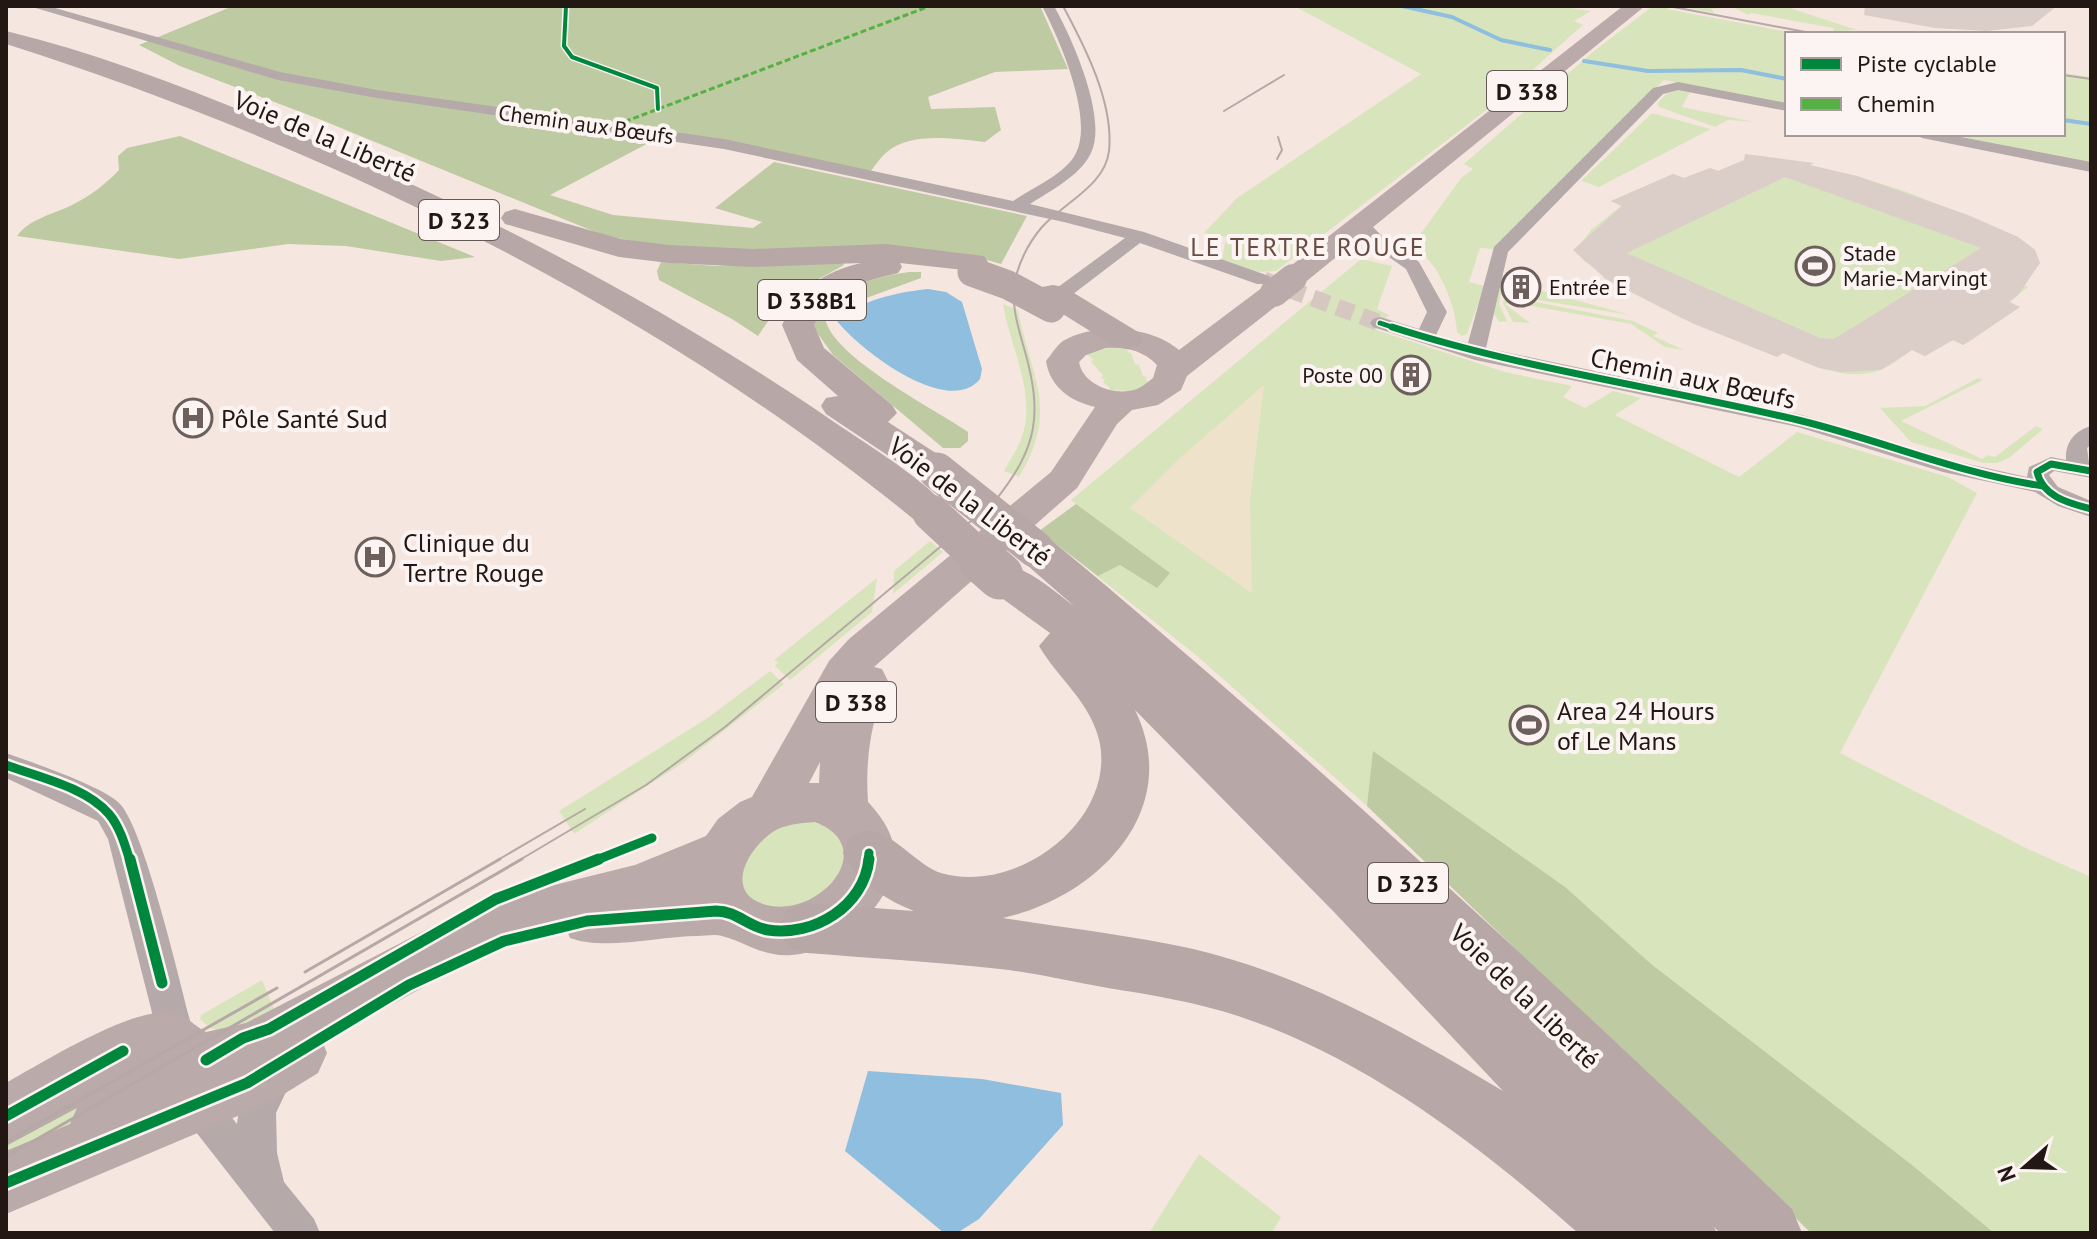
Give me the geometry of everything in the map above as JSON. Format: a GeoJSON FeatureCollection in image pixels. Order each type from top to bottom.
{"type":"FeatureCollection","features":[{"type":"Feature","properties":{"kind":"highway","name":"Voie de la Liberté"},"geometry":{"type":"LineString","coordinates":[[6,21],[168,71],[330,136],[515,218],[713,326],[937,471],[1230,718],[1363,840],[1768,1233]]}},
{"type":"Feature","properties":{"kind":"highway","name":"Voie de la Liberté"},"geometry":{"type":"LineString","coordinates":[[6,37],[132,78],[247,122],[366,173],[530,256],[675,337],[776,399],[879,470],[931,513],[1024,542]]}},
{"type":"Feature","properties":{"kind":"highway"},"geometry":{"type":"LineString","coordinates":[[515,218],[619,248],[669,254],[753,258],[886,253],[972,267]]}},
{"type":"Feature","properties":{"kind":"highway","name":"D 338B1"},"geometry":{"type":"LineString","coordinates":[[937,471],[911,437],[822,367],[809,353],[798,325],[807,306],[821,291],[866,271],[917,266],[972,267],[1008,285],[1054,300],[1073,334],[1071,368]]}},
{"type":"Feature","properties":{"kind":"highway"},"geometry":{"type":"LineString","coordinates":[[1054,300],[1135,341]]}},
{"type":"Feature","properties":{"kind":"highway","name":"Voie de la Liberté"},"geometry":{"type":"LineString","coordinates":[[1024,542],[1038,599],[1215,759],[1322,863],[1683,1233]]}},
{"type":"Feature","properties":{"kind":"highway"},"geometry":{"type":"LineString","coordinates":[[857,832],[915,887],[953,899],[989,899],[1034,885],[1061,870],[1099,835],[1110,818],[1125,779],[1127,759],[1119,726],[1085,671],[1025,611],[1024,542]]}},
{"type":"Feature","properties":{"kind":"highway"},"geometry":{"type":"LineString","coordinates":[[807,928],[1003,944],[1189,975],[1244,991],[1342,1031],[1488,1118],[1545,1160],[1628,1233]]}},
{"type":"Feature","properties":{"kind":"main road","name":"D 338"},"geometry":{"type":"LineString","coordinates":[[1174,370],[1277,283],[1332,247],[1635,6]]}},
{"type":"Feature","properties":{"kind":"main road","name":"D 338"},"geometry":{"type":"LineString","coordinates":[[1135,341],[1191,337],[1233,323]]}},
{"type":"Feature","properties":{"kind":"main road"},"geometry":{"type":"LineString","coordinates":[[1095,340],[1135,341],[1165,354],[1174,370],[1169,383],[1147,397],[1122,401],[1093,397],[1071,368],[1095,340]]}},
{"type":"Feature","properties":{"kind":"main road","name":"D 338"},"geometry":{"type":"LineString","coordinates":[[1024,542],[1076,412],[1071,368]]}},
{"type":"Feature","properties":{"kind":"main road","name":"D 338"},"geometry":{"type":"LineString","coordinates":[[771,808],[845,673],[864,650],[915,606],[1024,542],[1103,418],[1122,401]]}},
{"type":"Feature","properties":{"kind":"main road","name":"D 338"},"geometry":{"type":"LineString","coordinates":[[857,832],[841,768],[854,709],[873,666],[915,606]]}},
{"type":"Feature","properties":{"kind":"main road"},"geometry":{"type":"LineString","coordinates":[[810,802],[857,832],[867,874],[853,898],[835,915],[807,928],[765,930],[743,921],[722,899],[717,881],[722,852],[739,828],[771,808],[810,802]]}},
{"type":"Feature","properties":{"kind":"main road"},"geometry":{"type":"LineString","coordinates":[[6,1116],[151,1048],[206,1060],[254,1050],[462,938],[542,911],[640,886],[722,852]]}},
{"type":"Feature","properties":{"kind":"main road"},"geometry":{"type":"LineString","coordinates":[[10,1181],[250,1081],[423,976],[484,948],[568,924],[661,913],[732,912]]}},
{"type":"Feature","properties":{"kind":"main road"},"geometry":{"type":"LineString","coordinates":[[10,1181],[143,1094],[173,1062],[151,1048]]}},
{"type":"Feature","properties":{"kind":"street","name":"Chemin aux Bœufs"},"geometry":{"type":"LineString","coordinates":[[35,6],[278,76],[392,96],[724,144],[1016,206],[1138,236],[1277,283]]}},
{"type":"Feature","properties":{"kind":"street"},"geometry":{"type":"LineString","coordinates":[[1016,206],[1081,158],[1088,142],[1073,57],[1048,6]]}},
{"type":"Feature","properties":{"kind":"street"},"geometry":{"type":"LineString","coordinates":[[1475,354],[1500,251],[1658,91],[1678,86],[1785,107]]}},
{"type":"Feature","properties":{"kind":"street"},"geometry":{"type":"LineString","coordinates":[[1932,136],[2091,167]]}},
{"type":"Feature","properties":{"kind":"street"},"geometry":{"type":"LineString","coordinates":[[1360,224],[1375,239],[1413,266],[1437,312],[1425,338]]}},
{"type":"Feature","properties":{"kind":"street"},"geometry":{"type":"LineString","coordinates":[[1054,300],[1138,236]]}},
{"type":"Feature","properties":{"kind":"street"},"geometry":{"type":"LineString","coordinates":[[1332,247],[1359,244],[1395,252]]}},
{"type":"Feature","properties":{"kind":"street","name":"Chemin aux Bœufs"},"geometry":{"type":"LineString","coordinates":[[1380,323],[1475,354],[1708,398],[1809,423],[1977,473],[2043,486],[2073,504],[2091,509]]}},
{"type":"Feature","properties":{"kind":"street"},"geometry":{"type":"LineString","coordinates":[[2085,469],[2076,447],[2091,433]]}},
{"type":"Feature","properties":{"kind":"street"},"geometry":{"type":"LineString","coordinates":[[2043,486],[2037,478],[2037,472],[2042,467],[2051,464],[2085,469]]}},
{"type":"Feature","properties":{"kind":"street"},"geometry":{"type":"LineString","coordinates":[[6,765],[109,812],[123,837],[162,983],[161,1001],[156,1014],[139,1037],[151,1048]]}},
{"type":"Feature","properties":{"kind":"street"},"geometry":{"type":"LineString","coordinates":[[151,1048],[162,983]]}},
{"type":"Feature","properties":{"kind":"street"},"geometry":{"type":"LineString","coordinates":[[273,1197],[257,1156],[255,1131],[258,1110],[267,1085],[312,1045]]}},
{"type":"Feature","properties":{"kind":"street"},"geometry":{"type":"LineString","coordinates":[[254,1050],[207,1082],[198,1105],[300,1233]]}},
{"type":"Feature","properties":{"kind":"green space"},"geometry":{"type":"Polygon","coordinates":[[[233,6],[1040,6],[1068,69],[995,72],[928,97],[931,109],[995,107],[1001,130],[985,142],[934,138],[908,141],[887,152],[871,171],[658,138],[550,195],[613,215],[753,228],[762,222],[715,208],[774,162],[1027,216],[1001,264],[973,256],[668,247],[605,236],[319,119],[180,66],[139,45],[233,6]]]}},
{"type":"Feature","properties":{"kind":"green space"},"geometry":{"type":"Polygon","coordinates":[[[1294,6],[1577,6],[1571,8],[1591,11],[1574,21],[1583,25],[1493,105],[1276,271],[1257,272],[1222,260],[1226,237],[1204,233],[1237,198],[1421,74],[1294,6]]]}},
{"type":"Feature","properties":{"kind":"green space"},"geometry":{"type":"Polygon","coordinates":[[[1653,6],[1669,6],[1667,9],[1788,32],[1785,32],[1785,104],[1664,80],[1494,249],[1480,248],[1469,282],[1485,286],[1467,334],[1462,336],[1457,332],[1453,308],[1444,286],[1417,239],[1461,178],[1473,169],[1464,164],[1594,51],[1653,6]]]}},
{"type":"Feature","properties":{"kind":"green space"},"geometry":{"type":"Polygon","coordinates":[[[1678,6],[1784,6],[1857,30],[1834,31],[1833,28],[1749,15],[1732,7],[1712,9],[1714,13],[1678,6]]]}},
{"type":"Feature","properties":{"kind":"green space"},"geometry":{"type":"Polygon","coordinates":[[[2065,73],[2091,77],[2091,163],[1949,136],[2065,136],[2065,73]]]}},
{"type":"Feature","properties":{"kind":"green space"},"geometry":{"type":"Polygon","coordinates":[[[1670,90],[1691,90],[1682,107],[1754,122],[1728,120],[1715,127],[1659,107],[1657,104],[1670,90]]]}},
{"type":"Feature","properties":{"kind":"green space"},"geometry":{"type":"Polygon","coordinates":[[[1652,113],[1711,129],[1599,187],[1581,181],[1652,113]]]}},
{"type":"Feature","properties":{"kind":"green space"},"geometry":{"type":"Polygon","coordinates":[[[180,136],[475,257],[441,261],[346,246],[288,244],[179,259],[17,236],[35,221],[79,201],[103,185],[119,170],[118,156],[127,148],[180,136]]]}},
{"type":"Feature","properties":{"kind":"green space","name":"Stade Marie-Marvingt"},"geometry":{"type":"Polygon","coordinates":[[[1742,161],[1857,176],[1907,192],[2018,237],[2035,250],[2040,263],[2016,281],[2028,287],[2010,302],[2020,307],[1972,340],[1963,345],[1953,340],[1925,356],[1912,350],[1884,368],[1855,374],[1818,367],[1783,353],[1777,357],[1681,318],[1603,278],[1609,274],[1585,262],[1575,251],[1591,230],[1621,206],[1611,201],[1673,174],[1684,178],[1710,168],[1718,171],[1742,161]]]}},
{"type":"Feature","properties":{"kind":"green space","name":"Area 24 Hours of Le Mans"},"geometry":{"type":"Polygon","coordinates":[[[1361,259],[1392,266],[1377,309],[1389,315],[1376,330],[1505,372],[1572,386],[1563,397],[1585,408],[1613,391],[1641,398],[1615,415],[1739,477],[1797,432],[1948,477],[1977,493],[1840,753],[2028,849],[2091,877],[2091,1233],[1814,1233],[1367,806],[1197,656],[1051,539],[1089,514],[1071,500],[1361,259]]]}},
{"type":"Feature","properties":{"kind":"green space"},"geometry":{"type":"Polygon","coordinates":[[[839,260],[844,265],[783,299],[758,336],[659,280],[657,271],[661,262],[716,266],[839,260]]]}},
{"type":"Feature","properties":{"kind":"green space"},"geometry":{"type":"Polygon","coordinates":[[[921,272],[921,278],[839,308],[825,317],[831,332],[864,365],[968,432],[968,441],[960,448],[943,448],[833,355],[811,324],[812,314],[847,291],[880,277],[921,272]]]}},
{"type":"Feature","properties":{"kind":"green space"},"geometry":{"type":"Polygon","coordinates":[[[1501,281],[1525,290],[1528,287],[1630,315],[1501,294],[1499,304],[1507,321],[1499,322],[1492,310],[1501,281]]]}},
{"type":"Feature","properties":{"kind":"green space"},"geometry":{"type":"Polygon","coordinates":[[[1505,296],[1633,321],[1658,333],[1653,336],[1684,350],[1665,347],[1631,324],[1510,302],[1505,304],[1530,323],[1513,322],[1503,303],[1505,296]]]}},
{"type":"Feature","properties":{"kind":"green space"},"geometry":{"type":"Polygon","coordinates":[[[1003,304],[1018,310],[1039,394],[1038,432],[1019,477],[1004,471],[1019,444],[1025,427],[1026,410],[1022,374],[1003,304]]]}},
{"type":"Feature","properties":{"kind":"green space"},"geometry":{"type":"Polygon","coordinates":[[[1116,346],[1129,349],[1127,352],[1139,365],[1143,376],[1147,377],[1145,380],[1149,381],[1142,388],[1109,390],[1103,382],[1105,379],[1101,378],[1103,375],[1091,362],[1093,359],[1086,354],[1116,346]]]}},
{"type":"Feature","properties":{"kind":"green space"},"geometry":{"type":"Polygon","coordinates":[[[1978,378],[1983,380],[1901,421],[1982,459],[1988,455],[1995,457],[2036,426],[2043,429],[2009,458],[1997,463],[1984,463],[1911,442],[1880,408],[1925,406],[1978,378]]]}},
{"type":"Feature","properties":{"kind":"green space"},"geometry":{"type":"Polygon","coordinates":[[[1076,504],[1170,573],[1157,588],[1120,565],[1098,576],[1039,531],[1076,504]]]}},
{"type":"Feature","properties":{"kind":"green space"},"geometry":{"type":"Polygon","coordinates":[[[930,541],[943,552],[893,594],[894,571],[930,541]]]}},
{"type":"Feature","properties":{"kind":"green space"},"geometry":{"type":"Polygon","coordinates":[[[877,578],[872,612],[790,680],[775,666],[778,662],[774,660],[877,578]]]}},
{"type":"Feature","properties":{"kind":"green space"},"geometry":{"type":"Polygon","coordinates":[[[770,671],[784,684],[684,762],[574,834],[559,811],[709,717],[770,671]]]}},
{"type":"Feature","properties":{"kind":"green space"},"geometry":{"type":"Polygon","coordinates":[[[1373,751],[1565,887],[1651,964],[1912,1165],[1994,1233],[1811,1233],[1367,806],[1373,751]]]}},
{"type":"Feature","properties":{"kind":"green space"},"geometry":{"type":"Polygon","coordinates":[[[812,814],[834,827],[846,841],[849,858],[845,883],[785,918],[731,889],[749,833],[812,814]]]}},
{"type":"Feature","properties":{"kind":"green space"},"geometry":{"type":"Polygon","coordinates":[[[262,980],[274,1009],[233,1034],[210,1028],[200,1019],[201,1015],[262,980]]]}},
{"type":"Feature","properties":{"kind":"green space"},"geometry":{"type":"Polygon","coordinates":[[[115,1075],[132,1090],[6,1164],[6,1135],[115,1075]]]}},
{"type":"Feature","properties":{"kind":"green space"},"geometry":{"type":"Polygon","coordinates":[[[1199,1154],[1281,1217],[1272,1233],[1149,1233],[1199,1154]]]}},
{"type":"Feature","properties":{"kind":"sand"},"geometry":{"type":"Polygon","coordinates":[[[1264,385],[1250,501],[1252,593],[1130,508],[1182,456],[1264,385]]]}},
{"type":"Feature","properties":{"kind":"water"},"geometry":{"type":"Polygon","coordinates":[[[928,289],[946,292],[962,302],[982,369],[980,379],[966,389],[947,390],[905,376],[865,348],[837,321],[868,302],[928,289]]]}},
{"type":"Feature","properties":{"kind":"water"},"geometry":{"type":"Polygon","coordinates":[[[868,1071],[982,1079],[1061,1093],[1063,1125],[979,1219],[957,1233],[944,1233],[845,1151],[868,1071]]]}},
{"type":"Feature","properties":{"kind":"building"},"geometry":{"type":"Polygon","coordinates":[[[1865,6],[2057,6],[2032,26],[1986,31],[1935,28],[1864,15],[1865,6]]]}},
{"type":"Feature","properties":{"kind":"building","name":"Stade Marie-Marvingt"},"geometry":{"type":"Polygon","coordinates":[[[1745,154],[1814,163],[1810,165],[1857,176],[1968,215],[2018,237],[2035,250],[2040,263],[2018,295],[2009,302],[2020,307],[1963,345],[1953,340],[1925,356],[1912,350],[1881,370],[1842,372],[1819,368],[1783,353],[1777,357],[1694,324],[1606,279],[1573,250],[1622,206],[1611,201],[1673,174],[1684,178],[1710,168],[1718,171],[1744,160],[1745,154]],[[1785,177],[1627,253],[1820,338],[1834,339],[1981,248],[1785,177]]]}},
{"type":"Feature","properties":{"kind":"waterway"},"geometry":{"type":"LineString","coordinates":[[1402,6],[1452,17],[1501,40],[1550,50]]}},
{"type":"Feature","properties":{"kind":"waterway"},"geometry":{"type":"LineString","coordinates":[[1584,61],[1648,71],[1741,70],[1785,79]]}},
{"type":"Feature","properties":{"kind":"waterway"},"geometry":{"type":"LineString","coordinates":[[2065,120],[2091,124]]}},
{"type":"Feature","properties":{"kind":"tunnel"},"geometry":{"type":"LineString","coordinates":[[1264,280],[1380,323]]}},
{"type":"Feature","properties":{"kind":"tram line"},"geometry":{"type":"LineString","coordinates":[[518,861],[646,785],[725,727],[995,501],[1009,482],[1028,446],[1035,411],[1030,371],[1015,312],[1016,276],[1023,256],[1038,232],[1092,184],[1106,163],[1109,151],[1107,114],[1096,76],[1063,6]]}},
{"type":"Feature","properties":{"kind":"tram line"},"geometry":{"type":"LineString","coordinates":[[1668,6],[1805,32]]}},
{"type":"Feature","properties":{"kind":"tram line"},"geometry":{"type":"LineString","coordinates":[[1224,111],[1284,75]]}},
{"type":"Feature","properties":{"kind":"tram line"},"geometry":{"type":"LineString","coordinates":[[2065,75],[2091,79]]}},
{"type":"Feature","properties":{"kind":"tram line"},"geometry":{"type":"LineString","coordinates":[[1277,159],[1282,150],[1278,137]]}},
{"type":"Feature","properties":{"kind":"tram line"},"geometry":{"type":"LineString","coordinates":[[496,861],[585,809]]}},
{"type":"Feature","properties":{"kind":"tram line"},"geometry":{"type":"LineString","coordinates":[[305,972],[500,859]]}},
{"type":"Feature","properties":{"kind":"tram line"},"geometry":{"type":"LineString","coordinates":[[6,1157],[522,859]]}},
{"type":"Feature","properties":{"kind":"tram line"},"geometry":{"type":"LineString","coordinates":[[6,1142],[277,988]]}},
{"type":"Feature","properties":{"kind":"marked path"},"geometry":{"type":"LineString","coordinates":[[608,128],[930,6]]}},
{"type":"Feature","properties":{"kind":"cycle path"},"geometry":{"type":"LineString","coordinates":[[566,6],[564,46],[572,57],[657,88],[658,109]]}},
{"type":"Feature","properties":{"kind":"cycle path"},"geometry":{"type":"LineString","coordinates":[[1380,323],[1484,354],[1802,421],[1951,467],[2043,486]]}},
{"type":"Feature","properties":{"kind":"cycle path"},"geometry":{"type":"LineString","coordinates":[[2091,471],[2051,464],[2037,472],[2043,487],[2050,492],[2091,509]]}},
{"type":"Feature","properties":{"kind":"cycle path"},"geometry":{"type":"LineString","coordinates":[[6,765],[73,791],[108,812],[116,823],[132,865],[162,983]]}},
{"type":"Feature","properties":{"kind":"cycle path"},"geometry":{"type":"LineString","coordinates":[[206,1060],[243,1038],[269,1029],[496,899],[652,838]]}},
{"type":"Feature","properties":{"kind":"cycle path"},"geometry":{"type":"LineString","coordinates":[[6,1183],[247,1083],[409,985],[504,941],[572,923],[716,911],[733,913],[767,930],[803,929],[836,914],[850,902],[861,888],[869,853]]}},
{"type":"Feature","properties":{"kind":"cycle path"},"geometry":{"type":"LineString","coordinates":[[6,1116],[123,1051]]}},
{"type":"Feature","properties":{"kind":"place","name":"Stade Marie-Marvingt"},"geometry":{"type":"Point","coordinates":[1815,266]}},
{"type":"Feature","properties":{"kind":"place","name":"Entrée E"},"geometry":{"type":"Point","coordinates":[1521,287]}},
{"type":"Feature","properties":{"kind":"place","name":"Poste 00"},"geometry":{"type":"Point","coordinates":[1411,375]}},
{"type":"Feature","properties":{"kind":"place","name":"Pôle Santé Sud"},"geometry":{"type":"Point","coordinates":[193,418]}},
{"type":"Feature","properties":{"kind":"place","name":"Clinique du Tertre Rouge"},"geometry":{"type":"Point","coordinates":[375,557]}},
{"type":"Feature","properties":{"kind":"place","name":"Area 24 Hours of Le Mans"},"geometry":{"type":"Point","coordinates":[1529,725]}},
{"type":"Feature","properties":{"kind":"district","name":"LE TERTRE ROUGE"},"geometry":{"type":"Point","coordinates":[1308,246]}}]}
